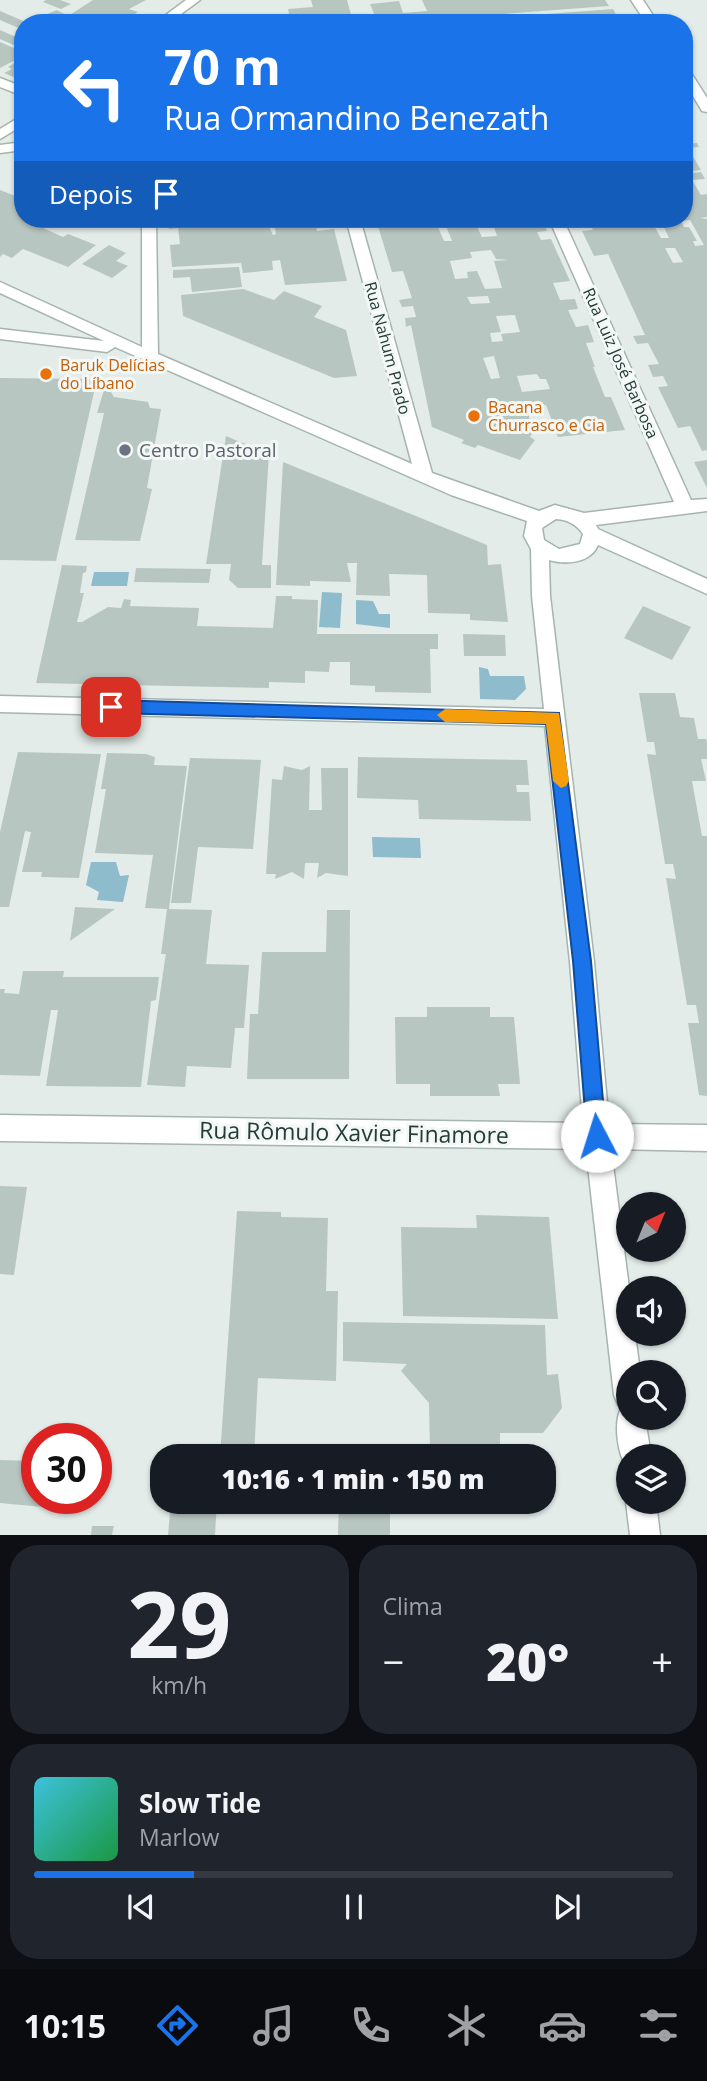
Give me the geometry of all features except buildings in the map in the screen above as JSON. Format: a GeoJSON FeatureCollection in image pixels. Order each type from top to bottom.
{"type":"FeatureCollection","features":[{"type":"Feature","properties":{"kind":"street"},"geometry":{"type":"LineString","coordinates":[[174,14],[194,0]]}},
{"type":"Feature","properties":{"kind":"street"},"geometry":{"type":"LineString","coordinates":[[696,89],[707,108]]}},
{"type":"Feature","properties":{"kind":"street"},"geometry":{"type":"LineString","coordinates":[[149,228],[150,357]]}},
{"type":"Feature","properties":{"kind":"street","name":"Rua Nahum Prado"},"geometry":{"type":"LineString","coordinates":[[355,228],[424,477]]}},
{"type":"Feature","properties":{"kind":"street","name":"Rua Luiz José Barbosa"},"geometry":{"type":"LineString","coordinates":[[560,228],[685,508]]}},
{"type":"Feature","properties":{"kind":"street"},"geometry":{"type":"LineString","coordinates":[[0,287],[150,357],[457,491],[537,534],[561,557],[571,557],[587,534],[685,508],[707,505]]}},
{"type":"Feature","properties":{"kind":"street"},"geometry":{"type":"LineString","coordinates":[[0,334],[95,344],[150,357]]}},
{"type":"Feature","properties":{"kind":"street"},"geometry":{"type":"LineString","coordinates":[[624,1360],[597,1136],[582,961],[553,718],[537,534],[555,512],[587,534],[707,587]]}},
{"type":"Feature","properties":{"kind":"street"},"geometry":{"type":"LineString","coordinates":[[541,596],[561,557]]}},
{"type":"Feature","properties":{"kind":"street"},"geometry":{"type":"LineString","coordinates":[[0,704],[553,718]]}},
{"type":"Feature","properties":{"kind":"street","name":"Rua Rômulo Xavier Finamore"},"geometry":{"type":"LineString","coordinates":[[0,1128],[707,1138]]}},
{"type":"Feature","properties":{"kind":"street"},"geometry":{"type":"LineString","coordinates":[[642,1514],[645,1535]]}},
{"type":"Feature","properties":{"kind":"water"},"geometry":{"type":"Polygon","coordinates":[[[94,572],[129,572],[127,586],[91,586],[94,572]]]}},
{"type":"Feature","properties":{"kind":"water"},"geometry":{"type":"Polygon","coordinates":[[[322,592],[342,593],[340,628],[319,627],[322,592]]]}},
{"type":"Feature","properties":{"kind":"water"},"geometry":{"type":"Polygon","coordinates":[[[356,600],[373,601],[379,614],[390,614],[390,628],[356,624],[356,600]]]}},
{"type":"Feature","properties":{"kind":"water"},"geometry":{"type":"Polygon","coordinates":[[[479,667],[488,669],[490,676],[524,676],[526,689],[515,700],[480,699],[479,667]]]}},
{"type":"Feature","properties":{"kind":"water"},"geometry":{"type":"Polygon","coordinates":[[[372,837],[420,838],[421,858],[373,857],[372,837]]]}},
{"type":"Feature","properties":{"kind":"water"},"geometry":{"type":"Polygon","coordinates":[[[91,862],[116,862],[120,876],[129,875],[123,902],[97,900],[99,892],[86,885],[91,862]]]}},
{"type":"Feature","properties":{"kind":"slow traffic"},"geometry":{"type":"LineString","coordinates":[[445,715],[553,718],[561,781]]}},
{"type":"Feature","properties":{"kind":"place","name":"Baruk Delícias do Líbano"},"geometry":{"type":"Point","coordinates":[46,374]}},
{"type":"Feature","properties":{"kind":"place","name":"Bacana Churrasco e Cia"},"geometry":{"type":"Point","coordinates":[474,416]}},
{"type":"Feature","properties":{"kind":"place","name":"Centro Pastoral"},"geometry":{"type":"Point","coordinates":[125,450]}},
{"type":"Feature","properties":{"kind":"route"},"geometry":{"type":"LineString","coordinates":[[111,707],[553,718],[582,961],[597,1136]]}}]}
